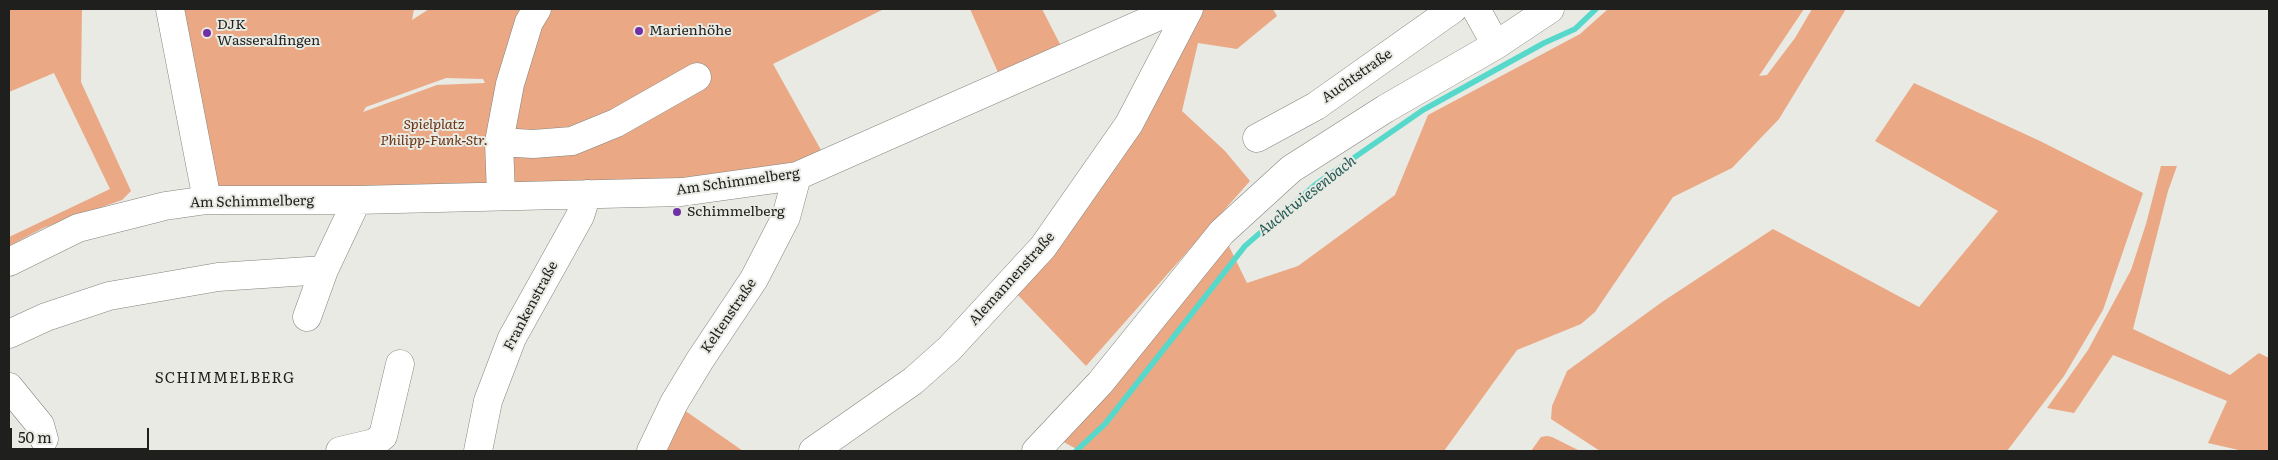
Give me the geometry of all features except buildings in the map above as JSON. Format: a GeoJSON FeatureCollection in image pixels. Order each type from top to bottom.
{"type":"FeatureCollection","features":[{"type":"Feature","properties":{"kind":"street"},"geometry":{"type":"LineString","coordinates":[[170,9],[207,200]]}},
{"type":"Feature","properties":{"kind":"street"},"geometry":{"type":"LineString","coordinates":[[501,195],[499,142],[510,84],[529,22],[537,9]]}},
{"type":"Feature","properties":{"kind":"street","name":"Am Schimmelberg"},"geometry":{"type":"LineString","coordinates":[[9,262],[78,228],[165,206],[207,200],[356,200],[682,192],[797,176],[1175,9]]}},
{"type":"Feature","properties":{"kind":"street","name":"Alemannenstraße"},"geometry":{"type":"LineString","coordinates":[[813,451],[840,435],[913,381],[949,349],[1043,247],[1129,124],[1189,9]]}},
{"type":"Feature","properties":{"kind":"street","name":"Auchtstraße"},"geometry":{"type":"LineString","coordinates":[[1257,138],[1316,106],[1453,9]]}},
{"type":"Feature","properties":{"kind":"street"},"geometry":{"type":"LineString","coordinates":[[1476,9],[1496,45]]}},
{"type":"Feature","properties":{"kind":"street"},"geometry":{"type":"LineString","coordinates":[[1036,451],[1100,383],[1222,232],[1291,169],[1385,109],[1496,45],[1550,9]]}},
{"type":"Feature","properties":{"kind":"street"},"geometry":{"type":"LineString","coordinates":[[499,142],[533,144],[572,141],[616,123],[696,77]]}},
{"type":"Feature","properties":{"kind":"street","name":"Keltenstraße"},"geometry":{"type":"LineString","coordinates":[[651,451],[674,403],[754,279],[786,218],[797,176]]}},
{"type":"Feature","properties":{"kind":"street","name":"Frankenstraße"},"geometry":{"type":"LineString","coordinates":[[478,451],[488,400],[512,338],[580,216],[587,194]]}},
{"type":"Feature","properties":{"kind":"street"},"geometry":{"type":"LineString","coordinates":[[307,317],[324,270],[356,200]]}},
{"type":"Feature","properties":{"kind":"street"},"geometry":{"type":"LineString","coordinates":[[9,334],[46,317],[109,296],[218,277],[324,270]]}},
{"type":"Feature","properties":{"kind":"street"},"geometry":{"type":"LineString","coordinates":[[340,451],[374,443],[383,436],[400,364]]}},
{"type":"Feature","properties":{"kind":"street"},"geometry":{"type":"LineString","coordinates":[[9,386],[40,425],[44,439]]}},
{"type":"Feature","properties":{"kind":"green space"},"geometry":{"type":"Polygon","coordinates":[[[9,9],[82,9],[81,82],[131,191],[122,200],[43,228],[9,246],[9,237],[110,189],[54,73],[9,92],[9,9]]]}},
{"type":"Feature","properties":{"kind":"green space","name":"Spielplatz Philipp-Funk-Str."},"geometry":{"type":"Polygon","coordinates":[[[176,9],[414,9],[412,20],[429,9],[532,9],[497,192],[210,196],[176,9]],[[446,78],[366,107],[363,112],[437,85],[485,83],[483,79],[446,78]]]}},
{"type":"Feature","properties":{"kind":"green space"},"geometry":{"type":"Polygon","coordinates":[[[541,9],[884,9],[773,64],[826,159],[796,172],[504,192],[502,144],[541,9]]]}},
{"type":"Feature","properties":{"kind":"green space"},"geometry":{"type":"Polygon","coordinates":[[[970,9],[1042,9],[1063,50],[1000,77],[970,9]]]}},
{"type":"Feature","properties":{"kind":"green space"},"geometry":{"type":"Polygon","coordinates":[[[1194,9],[1273,9],[1277,16],[1237,49],[1198,43],[1182,111],[1225,151],[1250,181],[1086,366],[1014,291],[1194,9]]]}},
{"type":"Feature","properties":{"kind":"green space"},"geometry":{"type":"Polygon","coordinates":[[[1608,9],[1804,9],[1759,76],[1767,75],[1795,38],[1812,9],[1846,9],[1779,119],[1732,168],[1673,197],[1595,312],[1581,324],[1517,350],[1444,451],[1080,451],[1051,435],[1222,232],[1247,283],[1298,266],[1395,195],[1428,115],[1580,34],[1608,9]]]}},
{"type":"Feature","properties":{"kind":"green space"},"geometry":{"type":"Polygon","coordinates":[[[1914,83],[2040,141],[2143,193],[2103,310],[2064,376],[2007,451],[1600,451],[1551,419],[1552,406],[1567,371],[1662,302],[1773,229],[1919,307],[1998,211],[1875,141],[1914,83]]]}},
{"type":"Feature","properties":{"kind":"green space"},"geometry":{"type":"Polygon","coordinates":[[[2161,166],[2177,166],[2168,191],[2133,329],[2230,375],[2259,353],[2269,358],[2269,451],[2243,451],[2208,443],[2227,401],[2113,355],[2074,413],[2047,408],[2088,350],[2131,270],[2146,224],[2161,166]]]}},
{"type":"Feature","properties":{"kind":"green space"},"geometry":{"type":"Polygon","coordinates":[[[674,403],[743,451],[651,451],[674,403]]]}},
{"type":"Feature","properties":{"kind":"green space"},"geometry":{"type":"Polygon","coordinates":[[[1547,436],[1580,451],[1531,451],[1541,437],[1547,436]]]}},
{"type":"Feature","properties":{"kind":"waterway","name":"Auchtwiesenbach"},"geometry":{"type":"LineString","coordinates":[[1076,451],[1105,424],[1245,246],[1316,184],[1423,110],[1544,43],[1575,29],[1596,9]]}},
{"type":"Feature","properties":{"kind":"place","name":"Marienhöhe"},"geometry":{"type":"Point","coordinates":[639,31]}},
{"type":"Feature","properties":{"kind":"place","name":"DJK Wasseralfingen"},"geometry":{"type":"Point","coordinates":[207,33]}},
{"type":"Feature","properties":{"kind":"place","name":"Schimmelberg"},"geometry":{"type":"Point","coordinates":[677,212]}},
{"type":"Feature","properties":{"kind":"district","name":"SCHIMMELBERG"},"geometry":{"type":"Point","coordinates":[225,379]}}]}
